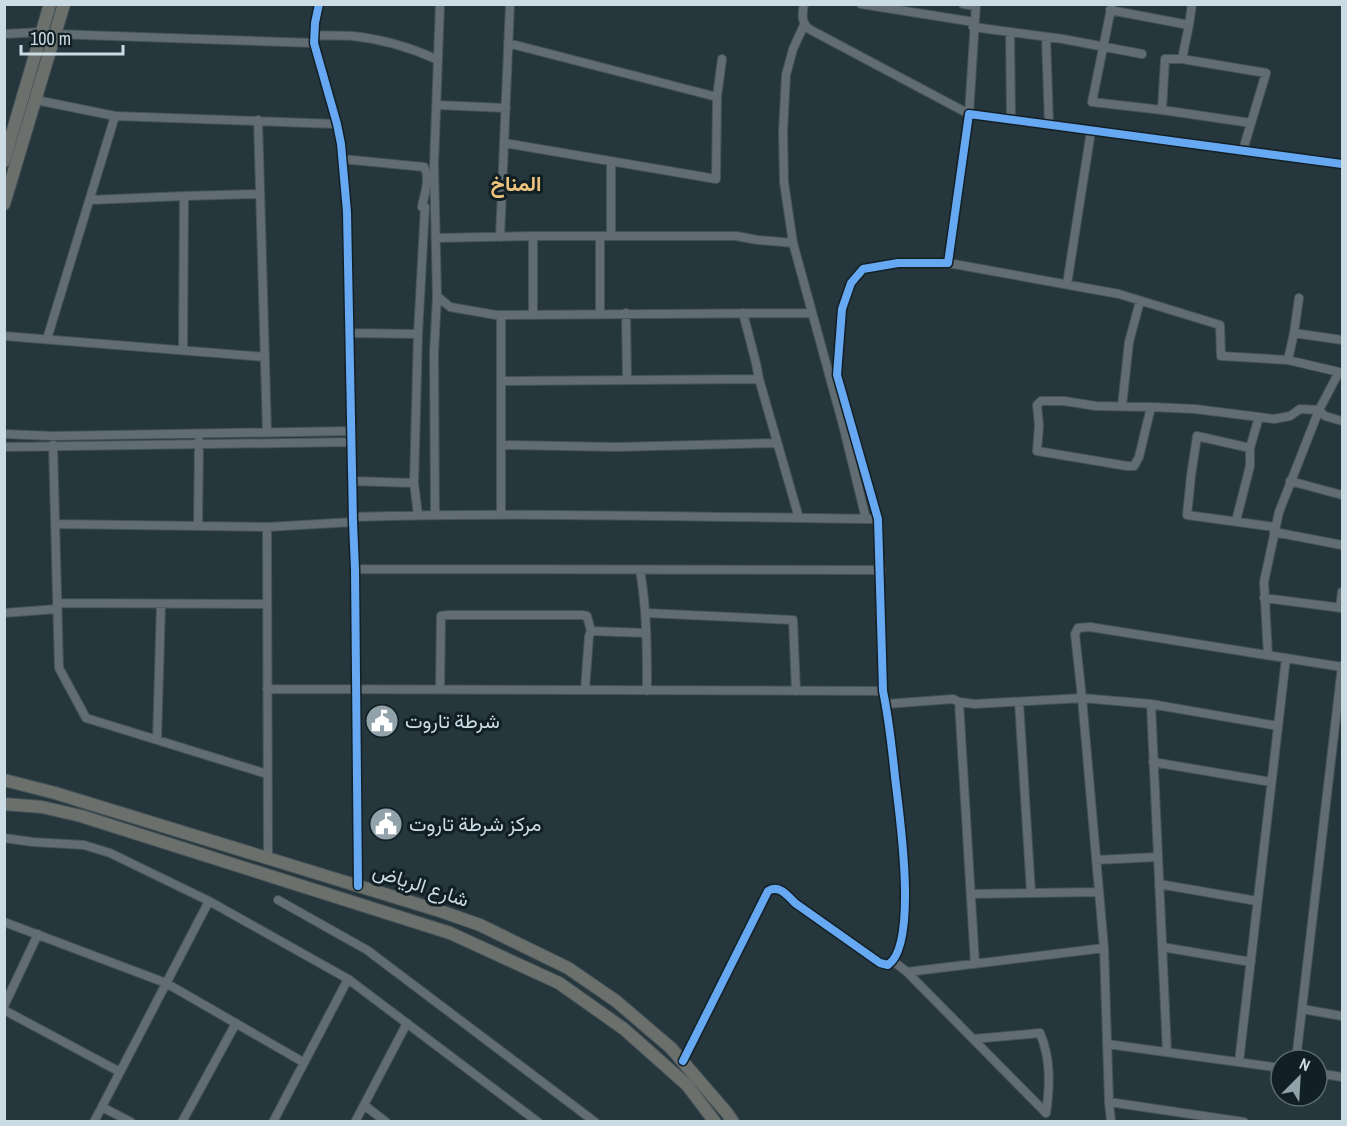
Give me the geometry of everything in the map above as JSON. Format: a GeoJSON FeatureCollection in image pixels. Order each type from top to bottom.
{"type":"FeatureCollection","features":[{"type":"Feature","properties":{"kind":"main road"},"geometry":{"type":"LineString","coordinates":[[4,161],[50,4]]}},
{"type":"Feature","properties":{"kind":"main road"},"geometry":{"type":"LineString","coordinates":[[4,204],[64,4]]}},
{"type":"Feature","properties":{"kind":"main road","name":"شارع الرياض"},"geometry":{"type":"LineString","coordinates":[[4,780],[55,793],[480,925],[568,968],[616,1001],[671,1048],[733,1122]]}},
{"type":"Feature","properties":{"kind":"main road","name":"شارع الرياض"},"geometry":{"type":"LineString","coordinates":[[4,804],[42,807],[81,816],[450,933],[559,983],[624,1029],[687,1085],[715,1122]]}},
{"type":"Feature","properties":{"kind":"street"},"geometry":{"type":"LineString","coordinates":[[319,4],[315,39],[337,124],[347,212],[352,520],[355,569],[358,886]]}},
{"type":"Feature","properties":{"kind":"street"},"geometry":{"type":"LineString","coordinates":[[435,515],[434,352],[437,296],[434,165],[440,4]]}},
{"type":"Feature","properties":{"kind":"street"},"geometry":{"type":"LineString","coordinates":[[500,237],[510,4]]}},
{"type":"Feature","properties":{"kind":"street"},"geometry":{"type":"LineString","coordinates":[[804,4],[802,17],[804,25],[809,29],[969,114],[1342,164]]}},
{"type":"Feature","properties":{"kind":"street"},"geometry":{"type":"LineString","coordinates":[[861,4],[1142,54]]}},
{"type":"Feature","properties":{"kind":"street"},"geometry":{"type":"LineString","coordinates":[[948,263],[969,114],[976,5],[963,4]]}},
{"type":"Feature","properties":{"kind":"street"},"geometry":{"type":"LineString","coordinates":[[1182,59],[1192,4]]}},
{"type":"Feature","properties":{"kind":"street"},"geometry":{"type":"LineString","coordinates":[[1189,26],[1111,7],[1092,102],[1251,123]]}},
{"type":"Feature","properties":{"kind":"street"},"geometry":{"type":"LineString","coordinates":[[804,25],[793,49],[786,75],[783,132],[784,182],[793,243],[843,425],[866,519]]}},
{"type":"Feature","properties":{"kind":"street"},"geometry":{"type":"LineString","coordinates":[[4,34],[42,32]]}},
{"type":"Feature","properties":{"kind":"street"},"geometry":{"type":"LineString","coordinates":[[1010,32],[1011,119]]}},
{"type":"Feature","properties":{"kind":"street"},"geometry":{"type":"LineString","coordinates":[[55,34],[315,39],[353,36],[385,42],[423,53],[438,60]]}},
{"type":"Feature","properties":{"kind":"street"},"geometry":{"type":"LineString","coordinates":[[1046,37],[1049,124]]}},
{"type":"Feature","properties":{"kind":"street"},"geometry":{"type":"LineString","coordinates":[[508,43],[717,97]]}},
{"type":"Feature","properties":{"kind":"street"},"geometry":{"type":"LineString","coordinates":[[1162,110],[1165,58],[1266,73],[1243,150]]}},
{"type":"Feature","properties":{"kind":"street"},"geometry":{"type":"LineString","coordinates":[[504,143],[716,179],[717,97],[722,59]]}},
{"type":"Feature","properties":{"kind":"street"},"geometry":{"type":"LineString","coordinates":[[36,100],[116,116],[337,124]]}},
{"type":"Feature","properties":{"kind":"street"},"geometry":{"type":"LineString","coordinates":[[437,105],[506,108]]}},
{"type":"Feature","properties":{"kind":"street"},"geometry":{"type":"LineString","coordinates":[[47,339],[116,116]]}},
{"type":"Feature","properties":{"kind":"street"},"geometry":{"type":"LineString","coordinates":[[258,120],[267,432]]}},
{"type":"Feature","properties":{"kind":"street"},"geometry":{"type":"LineString","coordinates":[[1067,284],[1091,131]]}},
{"type":"Feature","properties":{"kind":"street"},"geometry":{"type":"LineString","coordinates":[[342,159],[424,168],[426,171],[427,180],[422,207],[425,207],[418,334],[414,483],[418,515]]}},
{"type":"Feature","properties":{"kind":"street"},"geometry":{"type":"LineString","coordinates":[[611,161],[611,236]]}},
{"type":"Feature","properties":{"kind":"street"},"geometry":{"type":"LineString","coordinates":[[90,200],[260,194]]}},
{"type":"Feature","properties":{"kind":"street"},"geometry":{"type":"LineString","coordinates":[[183,351],[184,196]]}},
{"type":"Feature","properties":{"kind":"street"},"geometry":{"type":"LineString","coordinates":[[533,236],[533,314]]}},
{"type":"Feature","properties":{"kind":"street"},"geometry":{"type":"LineString","coordinates":[[600,236],[600,313]]}},
{"type":"Feature","properties":{"kind":"street"},"geometry":{"type":"LineString","coordinates":[[436,238],[736,236],[793,243]]}},
{"type":"Feature","properties":{"kind":"street"},"geometry":{"type":"LineString","coordinates":[[683,1061],[768,891],[772,888],[784,892],[795,903],[880,963],[888,964],[893,961],[902,938],[905,909],[903,844],[883,691],[878,519],[837,375],[842,309],[851,283],[863,269],[897,263],[948,263],[1119,294],[1220,325],[1221,356],[1288,360],[1341,372]]}},
{"type":"Feature","properties":{"kind":"street"},"geometry":{"type":"LineString","coordinates":[[437,296],[450,308],[501,315],[812,313]]}},
{"type":"Feature","properties":{"kind":"street"},"geometry":{"type":"LineString","coordinates":[[1288,360],[1299,298]]}},
{"type":"Feature","properties":{"kind":"street"},"geometry":{"type":"LineString","coordinates":[[1122,406],[1129,342],[1140,301]]}},
{"type":"Feature","properties":{"kind":"street"},"geometry":{"type":"LineString","coordinates":[[626,313],[627,380]]}},
{"type":"Feature","properties":{"kind":"street"},"geometry":{"type":"LineString","coordinates":[[743,313],[759,379],[799,518]]}},
{"type":"Feature","properties":{"kind":"street"},"geometry":{"type":"LineString","coordinates":[[501,315],[501,515]]}},
{"type":"Feature","properties":{"kind":"street"},"geometry":{"type":"LineString","coordinates":[[350,333],[418,334]]}},
{"type":"Feature","properties":{"kind":"street"},"geometry":{"type":"LineString","coordinates":[[1294,333],[1342,340]]}},
{"type":"Feature","properties":{"kind":"street"},"geometry":{"type":"LineString","coordinates":[[4,336],[265,357]]}},
{"type":"Feature","properties":{"kind":"street"},"geometry":{"type":"LineString","coordinates":[[1268,655],[1264,582],[1279,512],[1319,410],[1341,372],[1342,363]]}},
{"type":"Feature","properties":{"kind":"street"},"geometry":{"type":"LineString","coordinates":[[502,381],[759,379]]}},
{"type":"Feature","properties":{"kind":"street"},"geometry":{"type":"LineString","coordinates":[[1151,406],[1139,457],[1134,466],[1037,452],[1039,426],[1037,405],[1041,401],[1064,401],[1096,406],[1151,406],[1195,409],[1274,419],[1290,416],[1300,409],[1319,410],[1325,416],[1342,421]]}},
{"type":"Feature","properties":{"kind":"street"},"geometry":{"type":"LineString","coordinates":[[1236,521],[1250,466],[1250,448],[1259,417]]}},
{"type":"Feature","properties":{"kind":"street"},"geometry":{"type":"LineString","coordinates":[[4,434],[53,436],[351,431]]}},
{"type":"Feature","properties":{"kind":"street"},"geometry":{"type":"LineString","coordinates":[[198,526],[199,433]]}},
{"type":"Feature","properties":{"kind":"street"},"geometry":{"type":"LineString","coordinates":[[1250,448],[1197,436],[1188,514],[1236,521],[1342,545]]}},
{"type":"Feature","properties":{"kind":"street"},"geometry":{"type":"LineString","coordinates":[[4,447],[351,442]]}},
{"type":"Feature","properties":{"kind":"street"},"geometry":{"type":"LineString","coordinates":[[502,445],[616,447],[777,443]]}},
{"type":"Feature","properties":{"kind":"street"},"geometry":{"type":"LineString","coordinates":[[53,445],[59,669],[86,718],[267,774]]}},
{"type":"Feature","properties":{"kind":"street"},"geometry":{"type":"LineString","coordinates":[[352,481],[414,483]]}},
{"type":"Feature","properties":{"kind":"street"},"geometry":{"type":"LineString","coordinates":[[1290,481],[1342,495]]}},
{"type":"Feature","properties":{"kind":"street"},"geometry":{"type":"LineString","coordinates":[[55,524],[267,527],[418,515],[878,519]]}},
{"type":"Feature","properties":{"kind":"street"},"geometry":{"type":"LineString","coordinates":[[267,527],[268,858]]}},
{"type":"Feature","properties":{"kind":"street"},"geometry":{"type":"LineString","coordinates":[[355,569],[881,570]]}},
{"type":"Feature","properties":{"kind":"street"},"geometry":{"type":"LineString","coordinates":[[640,570],[646,613],[647,690]]}},
{"type":"Feature","properties":{"kind":"street"},"geometry":{"type":"LineString","coordinates":[[1264,598],[1341,608],[1342,592]]}},
{"type":"Feature","properties":{"kind":"street"},"geometry":{"type":"LineString","coordinates":[[157,740],[161,604]]}},
{"type":"Feature","properties":{"kind":"street"},"geometry":{"type":"LineString","coordinates":[[4,613],[57,606],[267,604]]}},
{"type":"Feature","properties":{"kind":"street"},"geometry":{"type":"LineString","coordinates":[[646,613],[793,620],[796,691]]}},
{"type":"Feature","properties":{"kind":"street"},"geometry":{"type":"LineString","coordinates":[[440,690],[441,616],[448,615],[587,616],[591,631],[585,690]]}},
{"type":"Feature","properties":{"kind":"street"},"geometry":{"type":"LineString","coordinates":[[1111,1122],[1104,948],[1075,634],[1078,628],[1090,627],[1342,666],[1339,731],[1297,1048]]}},
{"type":"Feature","properties":{"kind":"street"},"geometry":{"type":"LineString","coordinates":[[591,631],[646,633]]}},
{"type":"Feature","properties":{"kind":"street"},"geometry":{"type":"LineString","coordinates":[[1239,1062],[1286,658]]}},
{"type":"Feature","properties":{"kind":"street"},"geometry":{"type":"LineString","coordinates":[[267,689],[883,691]]}},
{"type":"Feature","properties":{"kind":"street"},"geometry":{"type":"LineString","coordinates":[[886,704],[953,699],[975,704],[1082,698],[1150,704],[1278,726]]}},
{"type":"Feature","properties":{"kind":"street"},"geometry":{"type":"LineString","coordinates":[[959,702],[975,964]]}},
{"type":"Feature","properties":{"kind":"street"},"geometry":{"type":"LineString","coordinates":[[1019,702],[1031,893]]}},
{"type":"Feature","properties":{"kind":"street"},"geometry":{"type":"LineString","coordinates":[[1150,704],[1167,1052]]}},
{"type":"Feature","properties":{"kind":"street"},"geometry":{"type":"LineString","coordinates":[[1153,762],[1271,782]]}},
{"type":"Feature","properties":{"kind":"street"},"geometry":{"type":"LineString","coordinates":[[4,838],[84,845],[110,853],[209,901],[348,979],[538,1122]]}},
{"type":"Feature","properties":{"kind":"street"},"geometry":{"type":"LineString","coordinates":[[1096,860],[1158,858]]}},
{"type":"Feature","properties":{"kind":"street"},"geometry":{"type":"LineString","coordinates":[[1159,884],[1257,901]]}},
{"type":"Feature","properties":{"kind":"street"},"geometry":{"type":"LineString","coordinates":[[971,894],[1099,892]]}},
{"type":"Feature","properties":{"kind":"street"},"geometry":{"type":"LineString","coordinates":[[278,900],[367,950],[595,1122]]}},
{"type":"Feature","properties":{"kind":"street"},"geometry":{"type":"LineString","coordinates":[[94,1122],[209,901]]}},
{"type":"Feature","properties":{"kind":"street"},"geometry":{"type":"LineString","coordinates":[[4,922],[166,983],[303,1062]]}},
{"type":"Feature","properties":{"kind":"street"},"geometry":{"type":"LineString","coordinates":[[38,934],[4,1008],[120,1071]]}},
{"type":"Feature","properties":{"kind":"street"},"geometry":{"type":"LineString","coordinates":[[1162,947],[1251,962]]}},
{"type":"Feature","properties":{"kind":"street"},"geometry":{"type":"LineString","coordinates":[[908,972],[1104,948]]}},
{"type":"Feature","properties":{"kind":"street"},"geometry":{"type":"LineString","coordinates":[[893,961],[908,972],[973,1039],[1046,1113],[1050,1087],[1046,1048],[1040,1034],[973,1039]]}},
{"type":"Feature","properties":{"kind":"street"},"geometry":{"type":"LineString","coordinates":[[273,1122],[348,979]]}},
{"type":"Feature","properties":{"kind":"street"},"geometry":{"type":"LineString","coordinates":[[1302,1009],[1342,1016]]}},
{"type":"Feature","properties":{"kind":"street"},"geometry":{"type":"LineString","coordinates":[[182,1122],[236,1023]]}},
{"type":"Feature","properties":{"kind":"street"},"geometry":{"type":"LineString","coordinates":[[355,1122],[407,1023]]}},
{"type":"Feature","properties":{"kind":"street"},"geometry":{"type":"LineString","coordinates":[[1107,1044],[1269,1066]]}},
{"type":"Feature","properties":{"kind":"street"},"geometry":{"type":"LineString","coordinates":[[1109,1102],[1190,1118],[1244,1122]]}},
{"type":"Feature","properties":{"kind":"street"},"geometry":{"type":"LineString","coordinates":[[364,1105],[386,1122]]}},
{"type":"Feature","properties":{"kind":"street"},"geometry":{"type":"LineString","coordinates":[[102,1107],[131,1122]]}},
{"type":"Feature","properties":{"kind":"cycle path"},"geometry":{"type":"LineString","coordinates":[[319,4],[314,43],[341,144],[347,212],[355,569],[358,886]]}},
{"type":"Feature","properties":{"kind":"cycle path"},"geometry":{"type":"LineString","coordinates":[[683,1061],[768,891],[780,890],[880,963],[888,965],[897,952],[903,932],[905,876],[900,818],[883,691],[878,519],[837,375],[842,309],[851,283],[863,269],[898,263],[948,263],[969,114],[1342,164]]}},
{"type":"Feature","properties":{"kind":"place","name":"شرطة تاروت"},"geometry":{"type":"Point","coordinates":[382,721]}},
{"type":"Feature","properties":{"kind":"place","name":"مركز شرطة تاروت"},"geometry":{"type":"Point","coordinates":[386,824]}},
{"type":"Feature","properties":{"kind":"district","name":"المناخ"},"geometry":{"type":"Point","coordinates":[516,184]}}]}
